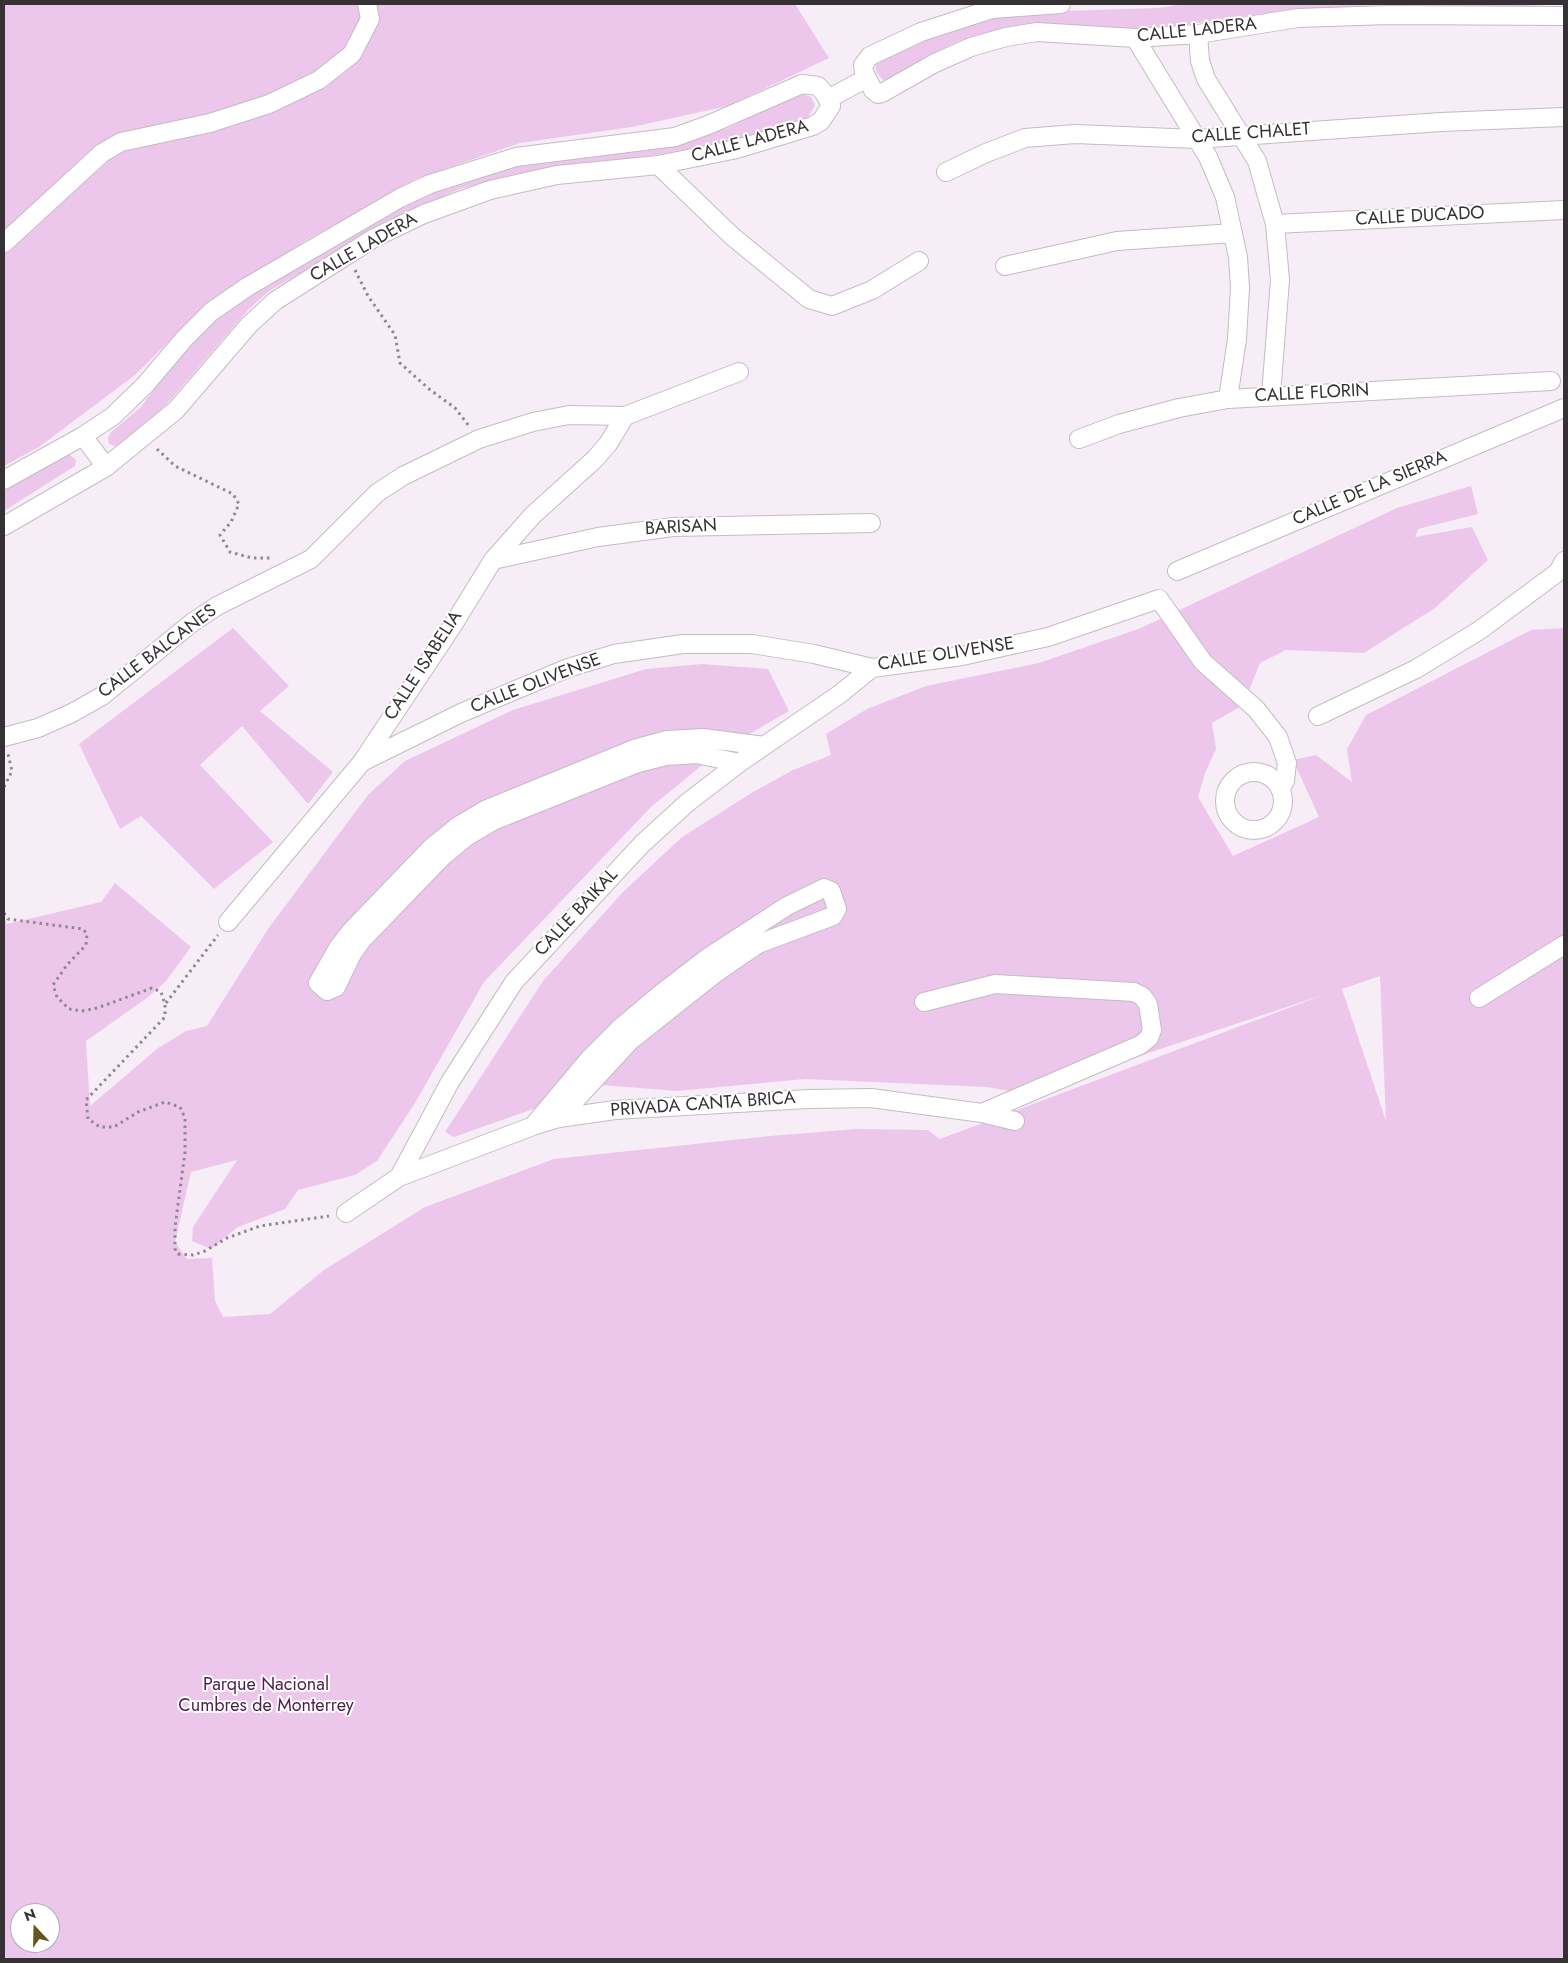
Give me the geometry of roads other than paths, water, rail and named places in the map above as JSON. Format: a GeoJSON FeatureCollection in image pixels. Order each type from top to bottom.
{"type":"FeatureCollection","features":[{"type":"Feature","properties":{"kind":"street"},"geometry":{"type":"LineString","coordinates":[[4,243],[102,153],[120,142],[210,123],[270,104],[319,80],[352,54],[370,19],[367,4]]}},
{"type":"Feature","properties":{"kind":"street"},"geometry":{"type":"LineString","coordinates":[[828,99],[867,78],[864,72],[865,60],[921,32],[992,9],[1061,4]]}},
{"type":"Feature","properties":{"kind":"street","name":"CALLE LADERA"},"geometry":{"type":"LineString","coordinates":[[867,78],[873,90],[878,94],[882,94],[935,63],[971,47],[1006,37],[1037,32],[1135,38],[1198,34],[1298,18],[1389,15],[1564,16]]}},
{"type":"Feature","properties":{"kind":"street"},"geometry":{"type":"LineString","coordinates":[[1198,34],[1200,61],[1206,79],[1257,161],[1275,224],[1280,280],[1271,395]]}},
{"type":"Feature","properties":{"kind":"street"},"geometry":{"type":"LineString","coordinates":[[1135,38],[1208,157],[1226,197],[1238,257],[1240,288],[1237,339],[1228,399]]}},
{"type":"Feature","properties":{"kind":"street","name":"CALLE LADERA"},"geometry":{"type":"LineString","coordinates":[[4,480],[83,436],[113,416],[145,385],[184,339],[212,312],[247,287],[400,198],[430,184],[516,157],[675,137],[708,126],[802,84],[818,86],[828,99],[830,106],[827,114],[813,126],[737,149],[658,165],[557,175],[490,190],[424,214],[348,253],[275,301],[250,325],[176,410],[106,467],[4,526]]}},
{"type":"Feature","properties":{"kind":"street","name":"CALLE CHALET"},"geometry":{"type":"LineString","coordinates":[[946,172],[986,153],[1026,138],[1075,134],[1197,139],[1441,122],[1564,117]]}},
{"type":"Feature","properties":{"kind":"street"},"geometry":{"type":"LineString","coordinates":[[658,165],[734,237],[809,299],[832,306],[872,290],[918,260]]}},
{"type":"Feature","properties":{"kind":"street","name":"CALLE DUCADO"},"geometry":{"type":"LineString","coordinates":[[1275,224],[1564,210]]}},
{"type":"Feature","properties":{"kind":"street"},"geometry":{"type":"LineString","coordinates":[[1005,266],[1117,241],[1233,233]]}},
{"type":"Feature","properties":{"kind":"street"},"geometry":{"type":"LineString","coordinates":[[625,416],[739,372]]}},
{"type":"Feature","properties":{"kind":"street","name":"CALLE FLORIN"},"geometry":{"type":"LineString","coordinates":[[1079,439],[1119,424],[1179,408],[1228,399],[1271,395],[1551,381]]}},
{"type":"Feature","properties":{"kind":"street","name":"CALLE DE LA SIERRA"},"geometry":{"type":"LineString","coordinates":[[1177,571],[1564,408]]}},
{"type":"Feature","properties":{"kind":"street","name":"CALLE BALCANES"},"geometry":{"type":"LineString","coordinates":[[5,743],[72,714],[102,696],[193,622],[217,606],[310,559],[377,494],[403,476],[478,439],[551,417],[569,415],[625,416]]}},
{"type":"Feature","properties":{"kind":"street","name":"CALLE ISABELIA"},"geometry":{"type":"LineString","coordinates":[[228,922],[362,762],[453,625],[493,560],[533,515],[595,459],[608,444],[625,416]]}},
{"type":"Feature","properties":{"kind":"street"},"geometry":{"type":"LineString","coordinates":[[83,436],[106,467]]}},
{"type":"Feature","properties":{"kind":"street","name":"BARISAN"},"geometry":{"type":"LineString","coordinates":[[493,560],[598,537],[673,527],[871,523]]}},
{"type":"Feature","properties":{"kind":"street"},"geometry":{"type":"LineString","coordinates":[[1318,716],[1416,669],[1480,630],[1562,570]]}},
{"type":"Feature","properties":{"kind":"street","name":"CALLE OLIVENSE"},"geometry":{"type":"LineString","coordinates":[[362,762],[461,713],[568,668],[614,654],[683,644],[752,644],[814,654],[872,668],[962,656],[1048,637],[1159,599],[1204,662],[1256,709],[1278,737],[1287,762],[1285,781],[1280,788]]}},
{"type":"Feature","properties":{"kind":"street","name":"CALLE BAIKAL"},"geometry":{"type":"LineString","coordinates":[[346,1213],[399,1177],[450,1082],[514,982],[642,844],[687,803],[739,763],[840,694],[872,668]]}},
{"type":"Feature","properties":{"kind":"street"},"geometry":{"type":"LineString","coordinates":[[739,763],[697,754],[666,756],[638,763],[494,821],[466,837],[440,858],[362,940],[352,954],[336,987],[327,991],[318,983],[338,948],[351,931],[431,848],[458,826],[487,809],[634,750],[667,740],[703,738],[764,746]]}},
{"type":"Feature","properties":{"kind":"street"},"geometry":{"type":"LineString","coordinates":[[534,1126],[590,1058],[618,1029],[663,992],[707,958],[787,906],[824,888],[831,892],[836,909],[833,916],[758,944],[717,972],[630,1042],[559,1118]]}},
{"type":"Feature","properties":{"kind":"street"},"geometry":{"type":"LineString","coordinates":[[1479,998],[1564,945]]}},
{"type":"Feature","properties":{"kind":"street"},"geometry":{"type":"LineString","coordinates":[[924,1002],[995,984],[1134,992],[1142,996],[1148,1004],[1152,1030],[1149,1038],[1140,1045],[982,1113]]}},
{"type":"Feature","properties":{"kind":"street","name":"PRIVADA CANTA BRICA"},"geometry":{"type":"LineString","coordinates":[[399,1177],[559,1118],[651,1107],[871,1098],[982,1113],[1015,1121]]}},
{"type":"Feature","properties":{"kind":"park label","name":"Parque Nacional Cumbres de Monterrey"},"geometry":{"type":"Point","coordinates":[266,1696]}}]}
